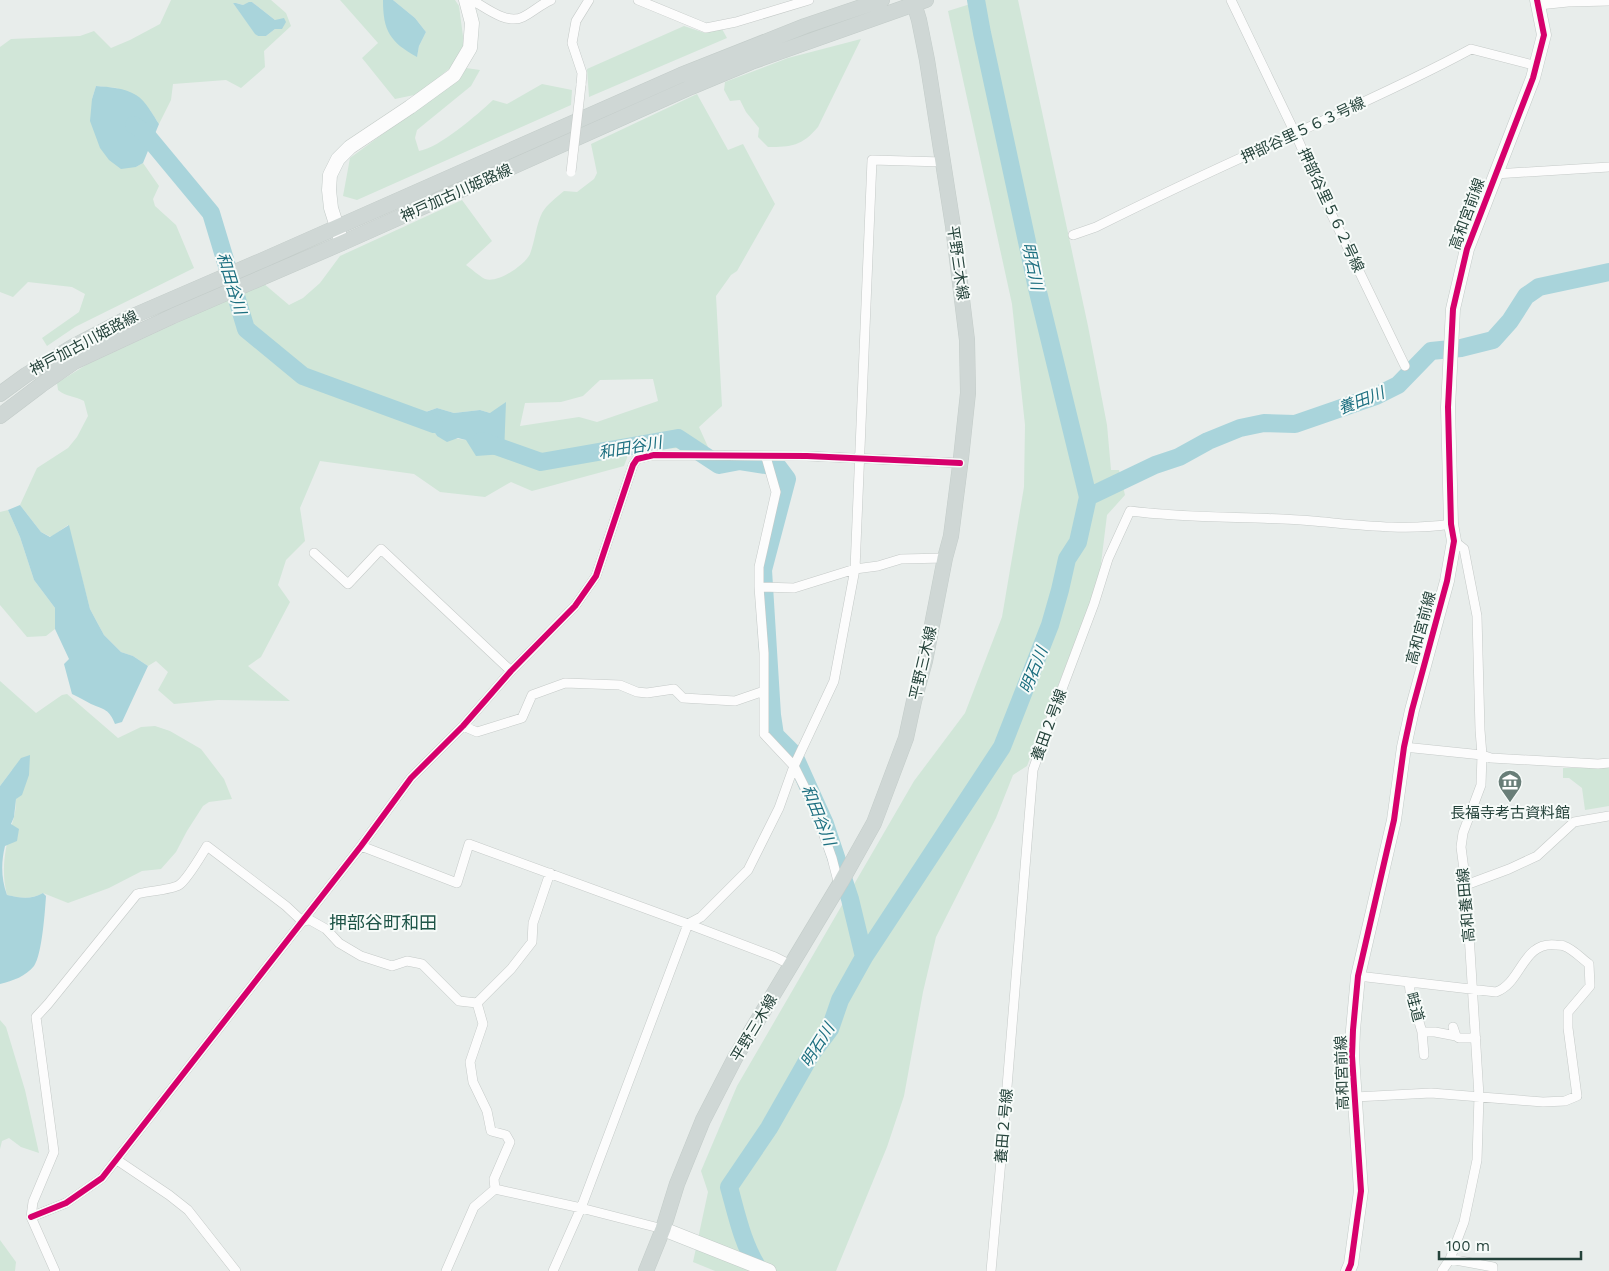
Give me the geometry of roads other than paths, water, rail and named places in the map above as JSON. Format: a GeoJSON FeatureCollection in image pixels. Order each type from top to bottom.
{"type":"FeatureCollection","features":[{"type":"Feature","properties":{"kind":"main road","name":"神戸加古川姫路線"},"geometry":{"type":"LineString","coordinates":[[0,394],[26,375],[74,346],[124,320],[681,75],[805,26],[882,0]]}},
{"type":"Feature","properties":{"kind":"main road","name":"神戸加古川姫路線"},"geometry":{"type":"LineString","coordinates":[[0,416],[74,362],[173,316],[342,244],[751,62],[917,1]]}},
{"type":"Feature","properties":{"kind":"main road","name":"平野三木線"},"geometry":{"type":"LineString","coordinates":[[646,1271],[667,1230],[677,1184],[703,1120],[735,1058],[874,823],[906,738],[925,662],[951,536],[968,393],[968,340],[961,281],[927,60],[918,20],[917,1]]}},
{"type":"Feature","properties":{"kind":"street"},"geometry":{"type":"LineString","coordinates":[[342,244],[331,208],[329,190],[330,175],[338,159],[350,147],[410,108],[454,75],[470,48],[472,23],[466,0]]}},
{"type":"Feature","properties":{"kind":"street"},"geometry":{"type":"LineString","coordinates":[[472,0],[510,20],[522,18],[551,0]]}},
{"type":"Feature","properties":{"kind":"street"},"geometry":{"type":"LineString","coordinates":[[571,172],[582,73],[572,43],[576,21],[588,0]]}},
{"type":"Feature","properties":{"kind":"street"},"geometry":{"type":"LineString","coordinates":[[638,0],[706,28],[736,22],[810,0]]}},
{"type":"Feature","properties":{"kind":"street","name":"押部谷里５６２号線"},"geometry":{"type":"LineString","coordinates":[[1231,0],[1405,366]]}},
{"type":"Feature","properties":{"kind":"street"},"geometry":{"type":"LineString","coordinates":[[1538,2],[1609,1]]}},
{"type":"Feature","properties":{"kind":"street","name":"高和宮前線"},"geometry":{"type":"LineString","coordinates":[[1348,1271],[1361,1191],[1352,1030],[1358,976],[1394,820],[1404,747],[1412,710],[1447,581],[1454,541],[1451,524],[1448,407],[1452,309],[1467,249],[1533,78],[1544,35],[1538,2]]}},
{"type":"Feature","properties":{"kind":"street","name":"押部谷里５６３号線"},"geometry":{"type":"LineString","coordinates":[[1073,235],[1096,227],[1350,109],[1471,49],[1536,66]]}},
{"type":"Feature","properties":{"kind":"street"},"geometry":{"type":"LineString","coordinates":[[553,1271],[581,1208],[688,924],[701,918],[748,870],[779,808],[794,766],[834,681],[855,569],[872,160],[943,162]]}},
{"type":"Feature","properties":{"kind":"street"},"geometry":{"type":"LineString","coordinates":[[1495,174],[1609,167]]}},
{"type":"Feature","properties":{"kind":"street"},"geometry":{"type":"LineString","coordinates":[[31,1217],[66,1203],[102,1178],[361,846],[411,778],[463,726],[511,671],[575,606],[596,576],[620,502],[633,465],[637,459],[654,455],[859,458],[960,463]]}},
{"type":"Feature","properties":{"kind":"street"},"geometry":{"type":"LineString","coordinates":[[766,457],[776,492],[759,567],[758,587],[764,653],[764,734],[794,766],[812,802],[842,880]]}},
{"type":"Feature","properties":{"kind":"street","name":"養田２号線"},"geometry":{"type":"LineString","coordinates":[[991,1271],[1002,1160],[1033,770],[1094,604],[1108,559],[1130,511],[1174,515],[1314,521],[1343,525],[1431,527],[1451,524]]}},
{"type":"Feature","properties":{"kind":"street","name":"高和養田線"},"geometry":{"type":"LineString","coordinates":[[1442,1271],[1450,1259],[1464,1222],[1477,1160],[1479,1096],[1466,885],[1461,847],[1463,833],[1482,786],[1477,616],[1464,549],[1454,541]]}},
{"type":"Feature","properties":{"kind":"street"},"geometry":{"type":"LineString","coordinates":[[314,553],[348,584],[381,549],[511,671]]}},
{"type":"Feature","properties":{"kind":"street"},"geometry":{"type":"LineString","coordinates":[[758,587],[794,588],[855,569],[878,566],[902,559],[945,558]]}},
{"type":"Feature","properties":{"kind":"street"},"geometry":{"type":"LineString","coordinates":[[463,726],[477,732],[522,718],[532,695],[565,683],[620,685],[637,692],[647,693],[674,689],[683,698],[735,701],[764,691]]}},
{"type":"Feature","properties":{"kind":"street"},"geometry":{"type":"LineString","coordinates":[[1404,747],[1482,755],[1491,758],[1609,763]]}},
{"type":"Feature","properties":{"kind":"street"},"geometry":{"type":"LineString","coordinates":[[1466,885],[1509,870],[1536,856],[1574,822],[1609,816]]}},
{"type":"Feature","properties":{"kind":"street"},"geometry":{"type":"LineString","coordinates":[[361,846],[457,883],[469,844],[688,924],[775,957],[791,965]]}},
{"type":"Feature","properties":{"kind":"street"},"geometry":{"type":"LineString","coordinates":[[55,1271],[31,1217],[33,1202],[54,1152],[36,1017],[137,894],[170,889],[181,884],[207,846],[286,906],[302,921]]}},
{"type":"Feature","properties":{"kind":"street"},"geometry":{"type":"LineString","coordinates":[[478,1003],[511,969],[532,942],[533,923],[550,873]]}},
{"type":"Feature","properties":{"kind":"street"},"geometry":{"type":"LineString","coordinates":[[302,921],[310,920],[326,929],[338,943],[361,956],[392,966],[407,961],[422,964],[459,1001],[478,1003]]}},
{"type":"Feature","properties":{"kind":"street"},"geometry":{"type":"LineString","coordinates":[[1355,1097],[1431,1092],[1543,1102],[1565,1101],[1577,1096],[1568,1028],[1568,1012],[1590,986],[1589,964],[1564,946],[1547,944],[1538,948],[1527,958],[1505,989],[1496,992],[1358,976]]}},
{"type":"Feature","properties":{"kind":"street","name":"畦道"},"geometry":{"type":"LineString","coordinates":[[1409,982],[1422,1032],[1424,1054]]}},
{"type":"Feature","properties":{"kind":"street"},"geometry":{"type":"LineString","coordinates":[[478,1003],[483,1024],[470,1062],[473,1082],[487,1111],[491,1131],[506,1136],[510,1142],[494,1179],[495,1189]]}},
{"type":"Feature","properties":{"kind":"street","name":"畦道"},"geometry":{"type":"LineString","coordinates":[[1422,1032],[1455,1032],[1459,1038],[1476,1038]]}},
{"type":"Feature","properties":{"kind":"street"},"geometry":{"type":"LineString","coordinates":[[117,1160],[188,1210],[236,1271]]}},
{"type":"Feature","properties":{"kind":"street"},"geometry":{"type":"LineString","coordinates":[[495,1189],[667,1230],[769,1271]]}},
{"type":"Feature","properties":{"kind":"street"},"geometry":{"type":"LineString","coordinates":[[446,1271],[474,1207],[495,1189]]}},
{"type":"Feature","properties":{"kind":"street"},"geometry":{"type":"LineString","coordinates":[[1450,1259],[1493,1267],[1493,1271]]}},
{"type":"Feature","properties":{"kind":"water"},"geometry":{"type":"Polygon","coordinates":[[[383,0],[393,0],[415,18],[426,32],[419,46],[417,57],[394,41],[387,28],[383,11],[383,0]]]}},
{"type":"Feature","properties":{"kind":"water"},"geometry":{"type":"Polygon","coordinates":[[[252,2],[275,20],[284,18],[286,22],[282,29],[275,29],[266,36],[255,34],[233,3],[243,5],[252,2]]]}},
{"type":"Feature","properties":{"kind":"water"},"geometry":{"type":"Polygon","coordinates":[[[96,86],[122,89],[136,95],[146,104],[159,124],[143,163],[136,167],[121,169],[109,160],[100,148],[90,121],[92,99],[96,86]]]}},
{"type":"Feature","properties":{"kind":"water"},"geometry":{"type":"Polygon","coordinates":[[[506,402],[504,454],[476,456],[466,440],[458,438],[447,442],[437,436],[433,430],[410,417],[413,414],[420,414],[437,408],[454,413],[480,410],[490,413],[506,402]]]}},
{"type":"Feature","properties":{"kind":"water"},"geometry":{"type":"Polygon","coordinates":[[[20,505],[41,532],[50,537],[69,525],[90,609],[104,635],[121,652],[133,656],[148,666],[122,722],[115,724],[111,715],[106,711],[72,694],[64,664],[69,659],[55,629],[55,608],[34,580],[20,537],[8,510],[20,505]]]}},
{"type":"Feature","properties":{"kind":"water"},"geometry":{"type":"Polygon","coordinates":[[[30,755],[29,775],[22,795],[16,799],[14,817],[11,824],[19,829],[17,841],[5,846],[2,864],[7,895],[25,898],[43,893],[46,896],[43,932],[39,953],[34,966],[19,978],[0,984],[0,786],[21,758],[30,755]]]}},
{"type":"Feature","properties":{"kind":"waterway","name":"明石川"},"geometry":{"type":"LineString","coordinates":[[760,1271],[745,1241],[729,1187],[769,1128],[810,1056],[830,1029],[840,1000],[864,957],[1002,747],[1050,625],[1067,559],[1078,542],[1088,497],[1037,288],[976,0]]}},
{"type":"Feature","properties":{"kind":"waterway","name":"和田谷川"},"geometry":{"type":"LineString","coordinates":[[134,125],[143,131],[211,213],[246,329],[303,376],[434,424]]}},
{"type":"Feature","properties":{"kind":"waterway","name":"養田川"},"geometry":{"type":"LineString","coordinates":[[1088,497],[1240,428],[1264,423],[1295,424],[1376,396],[1398,385],[1431,351],[1461,348],[1493,340],[1510,321],[1526,296],[1539,287],[1609,272]]}},
{"type":"Feature","properties":{"kind":"waterway","name":"和田谷川"},"geometry":{"type":"LineString","coordinates":[[482,441],[541,462],[678,438],[719,465],[740,461],[778,467],[787,479],[763,570],[772,715],[775,735],[793,753],[825,824],[850,899],[864,957]]}},
{"type":"Feature","properties":{"kind":"place","name":"長福寺考古資料館"},"geometry":{"type":"Point","coordinates":[1510,803]}},
{"type":"Feature","properties":{"kind":"district","name":"押部谷町和田"},"geometry":{"type":"Point","coordinates":[383,923]}}]}
